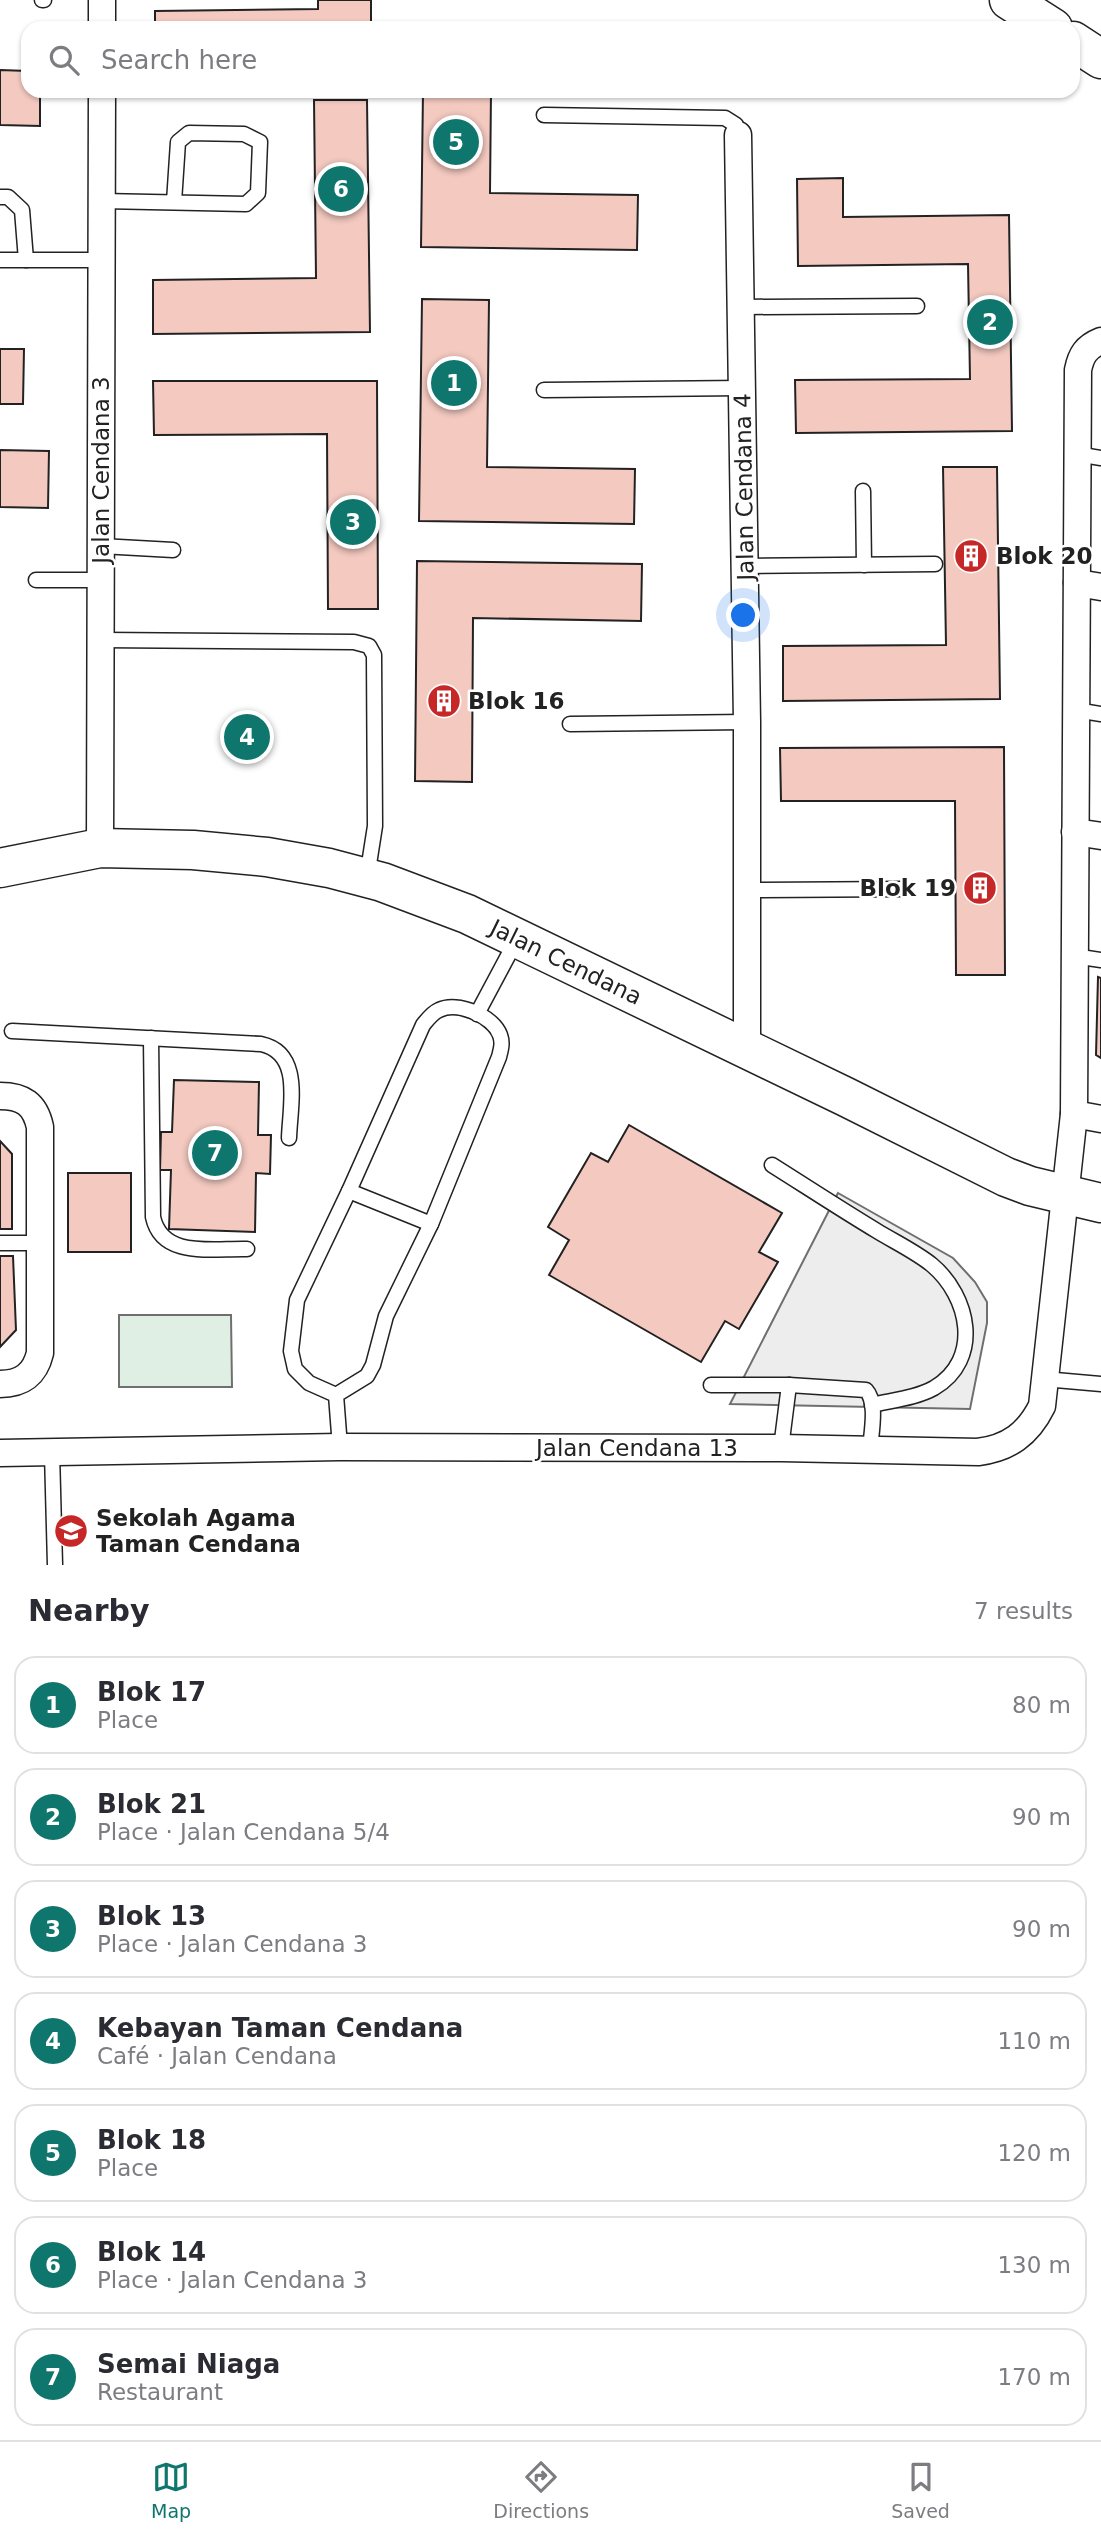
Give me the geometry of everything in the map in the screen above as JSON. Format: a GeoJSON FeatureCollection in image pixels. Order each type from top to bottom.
{"type":"FeatureCollection","features":[{"type":"Feature","properties":{"kind":"street"},"geometry":{"type":"LineString","coordinates":[[102,0],[102,21]]}},
{"type":"Feature","properties":{"kind":"street"},"geometry":{"type":"LineString","coordinates":[[1009,0],[1042,21]]}},
{"type":"Feature","properties":{"kind":"street"},"geometry":{"type":"LineString","coordinates":[[1080,46],[1101,59]]}},
{"type":"Feature","properties":{"kind":"street","name":"Jalan Cendana 3"},"geometry":{"type":"LineString","coordinates":[[100,848],[102,98]]}},
{"type":"Feature","properties":{"kind":"street","name":"Jalan Cendana 4"},"geometry":{"type":"LineString","coordinates":[[738,135],[747,722],[747,1050]]}},
{"type":"Feature","properties":{"kind":"street","name":"Jalan Cendana 13"},"geometry":{"type":"LineString","coordinates":[[0,1453],[340,1447],[780,1448],[978,1452],[1002,1447],[1024,1434],[1042,1406],[1074,1114],[1074,956],[1088,834],[1089,456],[1078,381],[1081,357],[1089,346],[1101,341]]}},
{"type":"Feature","properties":{"kind":"street","name":"Jalan Cendana"},"geometry":{"type":"LineString","coordinates":[[0,868],[100,848],[193,850],[267,857],[367,878],[467,914],[1006,1177],[1101,1203]]}},
{"type":"Feature","properties":{"kind":"street"},"geometry":{"type":"LineString","coordinates":[[0,1096],[21,1098],[31,1105],[38,1115],[40,1127],[40,1353],[30,1375],[20,1381],[0,1384]]}},
{"type":"Feature","properties":{"kind":"street"},"geometry":{"type":"LineString","coordinates":[[1074,1114],[1101,1119]]}},
{"type":"Feature","properties":{"kind":"lane"},"geometry":{"type":"LineString","coordinates":[[544,115],[725,118],[736,125],[738,135]]}},
{"type":"Feature","properties":{"kind":"lane"},"geometry":{"type":"LineString","coordinates":[[102,201],[246,204],[258,193],[260,142],[244,134],[189,133],[178,142],[174,202]]}},
{"type":"Feature","properties":{"kind":"lane"},"geometry":{"type":"LineString","coordinates":[[0,197],[8,197],[22,210],[26,260]]}},
{"type":"Feature","properties":{"kind":"lane"},"geometry":{"type":"LineString","coordinates":[[0,260],[102,260]]}},
{"type":"Feature","properties":{"kind":"lane"},"geometry":{"type":"LineString","coordinates":[[742,307],[918,306]]}},
{"type":"Feature","properties":{"kind":"lane"},"geometry":{"type":"LineString","coordinates":[[544,390],[743,388]]}},
{"type":"Feature","properties":{"kind":"lane"},"geometry":{"type":"LineString","coordinates":[[863,491],[864,565]]}},
{"type":"Feature","properties":{"kind":"lane"},"geometry":{"type":"LineString","coordinates":[[101,546],[173,550]]}},
{"type":"Feature","properties":{"kind":"lane"},"geometry":{"type":"LineString","coordinates":[[745,566],[935,564]]}},
{"type":"Feature","properties":{"kind":"lane"},"geometry":{"type":"LineString","coordinates":[[36,580],[101,580]]}},
{"type":"Feature","properties":{"kind":"lane"},"geometry":{"type":"LineString","coordinates":[[101,640],[354,642],[369,646],[374,655],[375,826],[367,878]]}},
{"type":"Feature","properties":{"kind":"lane"},"geometry":{"type":"LineString","coordinates":[[569,724],[747,722]]}},
{"type":"Feature","properties":{"kind":"lane"},"geometry":{"type":"LineString","coordinates":[[748,890],[905,889]]}},
{"type":"Feature","properties":{"kind":"lane"},"geometry":{"type":"LineString","coordinates":[[477,1014],[517,939]]}},
{"type":"Feature","properties":{"kind":"lane"},"geometry":{"type":"LineString","coordinates":[[1074,956],[1101,960]]}},
{"type":"Feature","properties":{"kind":"lane"},"geometry":{"type":"LineString","coordinates":[[452,1006],[477,1014],[493,1024],[499,1034],[502,1045],[499,1057],[431,1224],[386,1316],[370,1371],[367,1376],[336,1395],[301,1377],[291,1361],[297,1300],[423,1025],[440,1009],[452,1006]]}},
{"type":"Feature","properties":{"kind":"lane"},"geometry":{"type":"LineString","coordinates":[[12,1031],[272,1046],[288,1063],[289,1138]]}},
{"type":"Feature","properties":{"kind":"lane"},"geometry":{"type":"LineString","coordinates":[[151,1038],[153,1217],[156,1228],[162,1238],[183,1248],[247,1249]]}},
{"type":"Feature","properties":{"kind":"lane"},"geometry":{"type":"LineString","coordinates":[[772,1166],[932,1265],[958,1298],[964,1313],[966,1343],[961,1357],[947,1378],[926,1392],[872,1405]]}},
{"type":"Feature","properties":{"kind":"lane"},"geometry":{"type":"LineString","coordinates":[[349,1191],[431,1224]]}},
{"type":"Feature","properties":{"kind":"lane"},"geometry":{"type":"LineString","coordinates":[[0,1243],[40,1243]]}},
{"type":"Feature","properties":{"kind":"lane"},"geometry":{"type":"LineString","coordinates":[[1044,1379],[1101,1384]]}},
{"type":"Feature","properties":{"kind":"lane"},"geometry":{"type":"LineString","coordinates":[[711,1385],[789,1385],[866,1390],[871,1395],[872,1405],[870,1450]]}},
{"type":"Feature","properties":{"kind":"lane"},"geometry":{"type":"LineString","coordinates":[[780,1448],[789,1385]]}},
{"type":"Feature","properties":{"kind":"lane"},"geometry":{"type":"LineString","coordinates":[[336,1395],[340,1447]]}},
{"type":"Feature","properties":{"kind":"lane"},"geometry":{"type":"LineString","coordinates":[[52,1453],[55,1565]]}},
{"type":"Feature","properties":{"kind":"green space"},"geometry":{"type":"Polygon","coordinates":[[[119,1315],[231,1315],[232,1387],[119,1387],[119,1315]]]}},
{"type":"Feature","properties":{"kind":"shaded area"},"geometry":{"type":"Polygon","coordinates":[[[838,1193],[953,1258],[975,1282],[987,1302],[987,1323],[970,1409],[730,1404],[838,1193]]]}},
{"type":"Feature","properties":{"kind":"building"},"geometry":{"type":"Polygon","coordinates":[[[318,0],[371,0],[371,21],[155,21],[155,11],[318,9],[318,0]]]}},
{"type":"Feature","properties":{"kind":"building"},"geometry":{"type":"Polygon","coordinates":[[[0,70],[21,71],[21,98],[40,98],[40,126],[0,125],[0,70]]]}},
{"type":"Feature","properties":{"kind":"building"},"geometry":{"type":"Polygon","coordinates":[[[423,98],[491,98],[490,193],[638,195],[637,250],[421,247],[423,98]]]}},
{"type":"Feature","properties":{"kind":"building"},"geometry":{"type":"Polygon","coordinates":[[[314,100],[367,100],[370,332],[153,334],[153,280],[316,278],[314,100]]]}},
{"type":"Feature","properties":{"kind":"building"},"geometry":{"type":"Polygon","coordinates":[[[843,178],[843,217],[1009,215],[1012,431],[796,433],[795,380],[970,379],[968,264],[798,266],[797,179],[843,178]]]}},
{"type":"Feature","properties":{"kind":"building"},"geometry":{"type":"Polygon","coordinates":[[[422,299],[489,300],[487,467],[635,469],[634,524],[419,521],[422,299]]]}},
{"type":"Feature","properties":{"kind":"building"},"geometry":{"type":"Polygon","coordinates":[[[0,349],[24,349],[23,404],[0,404],[0,349]]]}},
{"type":"Feature","properties":{"kind":"building"},"geometry":{"type":"Polygon","coordinates":[[[153,381],[377,381],[378,609],[328,609],[327,434],[154,435],[153,381]]]}},
{"type":"Feature","properties":{"kind":"building"},"geometry":{"type":"Polygon","coordinates":[[[0,450],[49,451],[48,508],[0,507],[0,450]]]}},
{"type":"Feature","properties":{"kind":"building","name":"Blok 20"},"geometry":{"type":"Polygon","coordinates":[[[943,467],[997,467],[1000,699],[783,701],[783,646],[946,645],[943,467]]]}},
{"type":"Feature","properties":{"kind":"building","name":"Blok 16"},"geometry":{"type":"Polygon","coordinates":[[[417,561],[642,564],[641,621],[473,618],[472,782],[415,781],[417,561]]]}},
{"type":"Feature","properties":{"kind":"building","name":"Blok 19"},"geometry":{"type":"Polygon","coordinates":[[[1004,747],[1005,975],[956,975],[955,801],[781,801],[780,748],[1004,747]]]}},
{"type":"Feature","properties":{"kind":"building"},"geometry":{"type":"Polygon","coordinates":[[[1098,977],[1101,978],[1101,1058],[1096,1055],[1098,977]]]}},
{"type":"Feature","properties":{"kind":"building"},"geometry":{"type":"Polygon","coordinates":[[[174,1080],[259,1082],[258,1135],[271,1135],[270,1174],[256,1173],[255,1232],[169,1229],[171,1170],[160,1170],[161,1132],[172,1132],[174,1080]]]}},
{"type":"Feature","properties":{"kind":"building"},"geometry":{"type":"Polygon","coordinates":[[[629,1125],[782,1213],[759,1252],[778,1262],[739,1329],[725,1321],[701,1362],[549,1275],[569,1240],[548,1227],[591,1153],[608,1162],[629,1125]]]}},
{"type":"Feature","properties":{"kind":"building"},"geometry":{"type":"Polygon","coordinates":[[[0,1141],[12,1154],[12,1229],[0,1229],[0,1141]]]}},
{"type":"Feature","properties":{"kind":"building"},"geometry":{"type":"Polygon","coordinates":[[[68,1173],[131,1173],[131,1252],[68,1252],[68,1173]]]}},
{"type":"Feature","properties":{"kind":"building"},"geometry":{"type":"Polygon","coordinates":[[[0,1256],[13,1256],[16,1330],[0,1347],[0,1256]]]}},
{"type":"Feature","properties":{"kind":"place","name":"Blok 18"},"geometry":{"type":"Point","coordinates":[456,142]}},
{"type":"Feature","properties":{"kind":"place","name":"Blok 14"},"geometry":{"type":"Point","coordinates":[341,189]}},
{"type":"Feature","properties":{"kind":"place","name":"Blok 21"},"geometry":{"type":"Point","coordinates":[990,322]}},
{"type":"Feature","properties":{"kind":"place","name":"Blok 17"},"geometry":{"type":"Point","coordinates":[454,383]}},
{"type":"Feature","properties":{"kind":"place","name":"Blok 13"},"geometry":{"type":"Point","coordinates":[353,522]}},
{"type":"Feature","properties":{"kind":"place","name":"Blok 20"},"geometry":{"type":"Point","coordinates":[971,556]}},
{"type":"Feature","properties":{"kind":"place","name":"Blok 16"},"geometry":{"type":"Point","coordinates":[444,701]}},
{"type":"Feature","properties":{"kind":"place","name":"Kebayan Taman Cendana"},"geometry":{"type":"Point","coordinates":[247,737]}},
{"type":"Feature","properties":{"kind":"place","name":"Blok 19"},"geometry":{"type":"Point","coordinates":[980,888]}},
{"type":"Feature","properties":{"kind":"place","name":"Semai Niaga"},"geometry":{"type":"Point","coordinates":[215,1153]}},
{"type":"Feature","properties":{"kind":"place","name":"Sekolah Agama Taman Cendana"},"geometry":{"type":"Point","coordinates":[71,1531]}}]}
